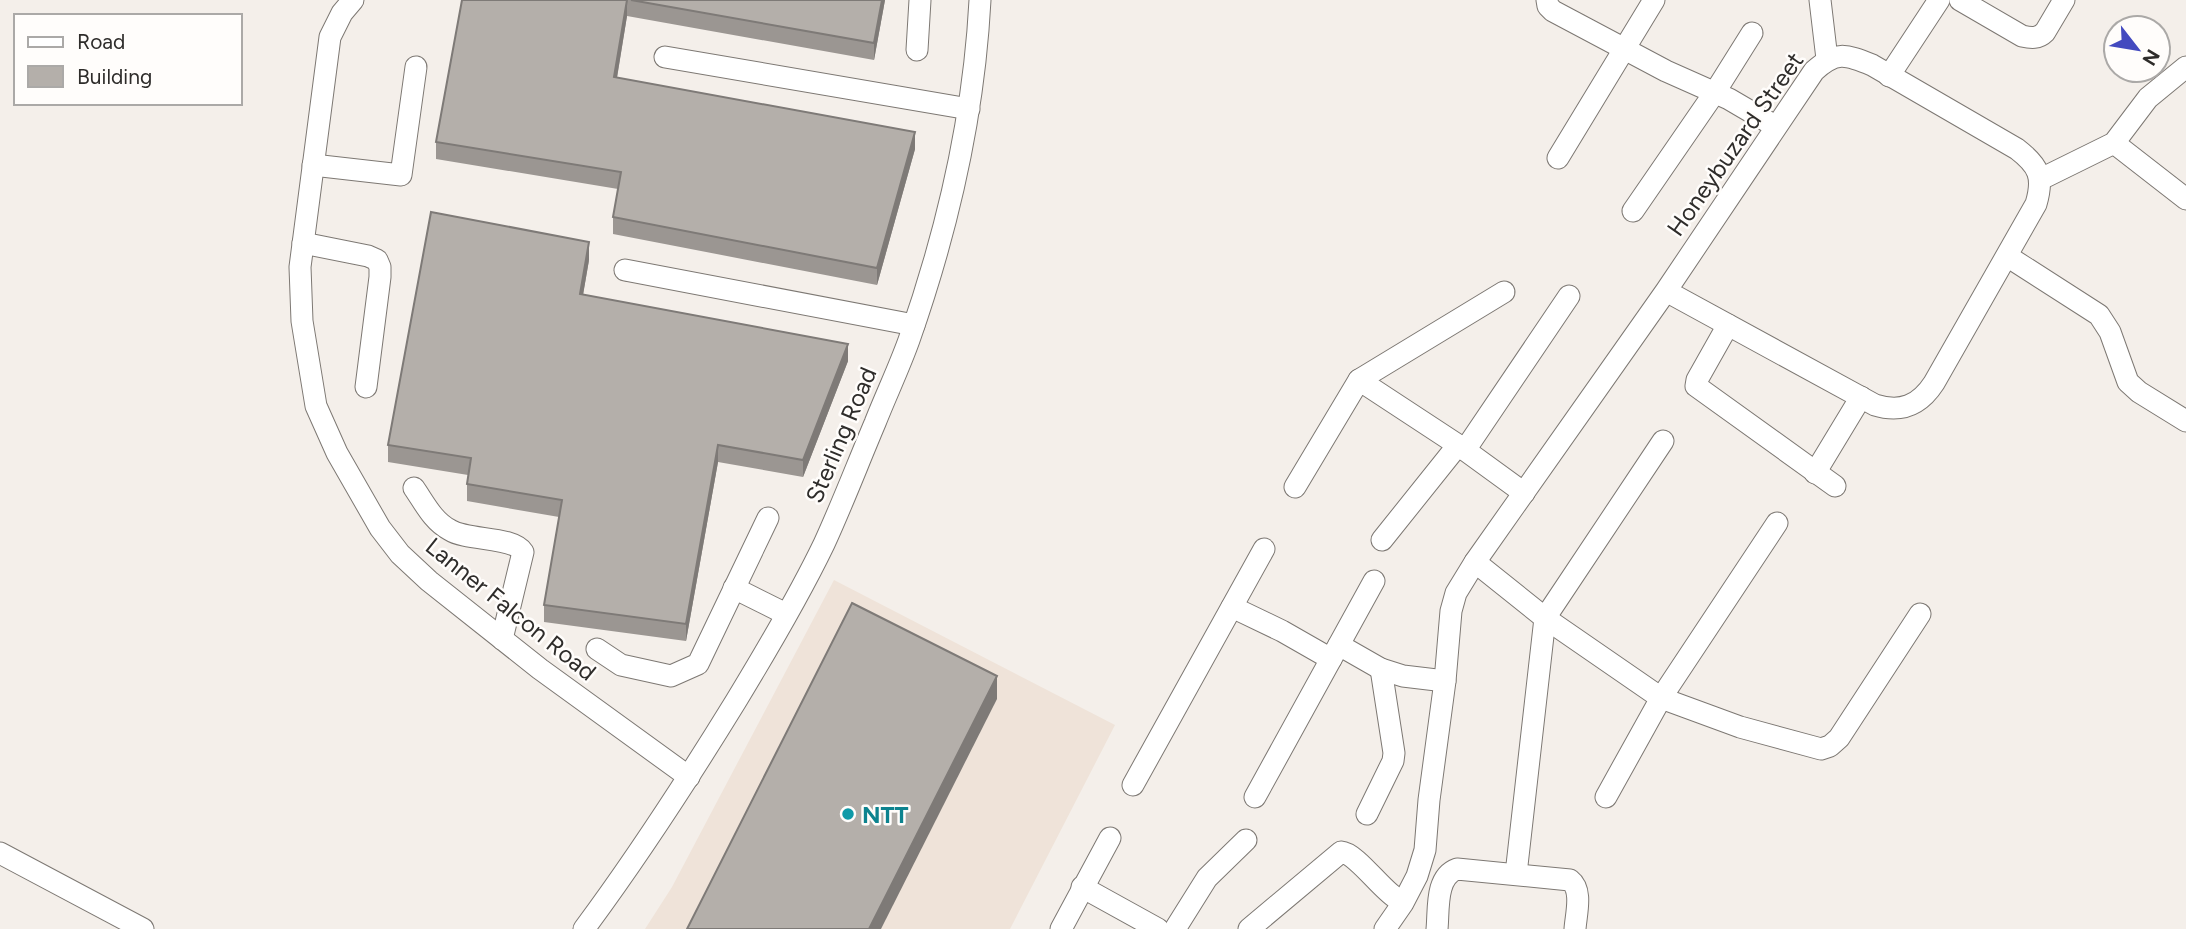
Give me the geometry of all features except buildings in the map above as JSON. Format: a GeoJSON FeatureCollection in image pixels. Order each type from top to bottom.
{"type":"FeatureCollection","features":[{"type":"Feature","properties":{"kind":"street","name":"Lanner Falcon Road"},"geometry":{"type":"LineString","coordinates":[[353,0],[342,13],[330,37],[300,267],[302,321],[316,406],[337,453],[380,528],[400,554],[429,581],[540,669],[690,778]]}},
{"type":"Feature","properties":{"kind":"street"},"geometry":{"type":"LineString","coordinates":[[917,50],[920,0]]}},
{"type":"Feature","properties":{"kind":"street","name":"Sterling Road"},"geometry":{"type":"LineString","coordinates":[[584,929],[643,849],[690,778],[786,614],[828,533],[914,325],[938,249],[970,109],[980,0]]}},
{"type":"Feature","properties":{"kind":"street"},"geometry":{"type":"LineString","coordinates":[[1548,0],[1548,6],[1553,12],[1666,71],[1750,109],[1775,126]]}},
{"type":"Feature","properties":{"kind":"street"},"geometry":{"type":"LineString","coordinates":[[1558,158],[1654,0]]}},
{"type":"Feature","properties":{"kind":"street"},"geometry":{"type":"LineString","coordinates":[[1820,0],[1827,59]]}},
{"type":"Feature","properties":{"kind":"street"},"geometry":{"type":"LineString","coordinates":[[1889,76],[1939,0]]}},
{"type":"Feature","properties":{"kind":"street"},"geometry":{"type":"LineString","coordinates":[[1959,0],[2029,38],[2041,36],[2045,32],[2064,0]]}},
{"type":"Feature","properties":{"kind":"street"},"geometry":{"type":"LineString","coordinates":[[1633,211],[1752,33]]}},
{"type":"Feature","properties":{"kind":"street","name":"Honeybuzard Street"},"geometry":{"type":"LineString","coordinates":[[1385,929],[1403,902],[1425,850],[1451,611],[1456,593],[1475,562],[1666,292],[1814,71],[1827,59],[1842,56],[1855,58],[2017,149],[2029,158],[2041,179]]}},
{"type":"Feature","properties":{"kind":"street"},"geometry":{"type":"LineString","coordinates":[[665,57],[970,109]]}},
{"type":"Feature","properties":{"kind":"street"},"geometry":{"type":"LineString","coordinates":[[313,165],[401,175],[416,67]]}},
{"type":"Feature","properties":{"kind":"street"},"geometry":{"type":"LineString","coordinates":[[1666,292],[1861,397],[1885,408],[1908,408],[1928,393],[2036,204],[2041,179],[2114,143],[2148,98],[2186,67]]}},
{"type":"Feature","properties":{"kind":"street"},"geometry":{"type":"LineString","coordinates":[[2114,143],[2186,199]]}},
{"type":"Feature","properties":{"kind":"street"},"geometry":{"type":"LineString","coordinates":[[303,243],[377,260],[380,277],[366,387]]}},
{"type":"Feature","properties":{"kind":"street"},"geometry":{"type":"LineString","coordinates":[[2007,256],[2099,315],[2110,332],[2128,382],[2139,392],[2186,421]]}},
{"type":"Feature","properties":{"kind":"street"},"geometry":{"type":"LineString","coordinates":[[625,270],[914,325]]}},
{"type":"Feature","properties":{"kind":"street"},"geometry":{"type":"LineString","coordinates":[[1295,487],[1359,380],[1504,292]]}},
{"type":"Feature","properties":{"kind":"street"},"geometry":{"type":"LineString","coordinates":[[1382,540],[1462,447],[1569,296]]}},
{"type":"Feature","properties":{"kind":"street"},"geometry":{"type":"LineString","coordinates":[[1728,325],[1696,386],[1835,486]]}},
{"type":"Feature","properties":{"kind":"street"},"geometry":{"type":"LineString","coordinates":[[1359,380],[1462,447],[1524,493]]}},
{"type":"Feature","properties":{"kind":"street"},"geometry":{"type":"LineString","coordinates":[[1815,472],[1861,397]]}},
{"type":"Feature","properties":{"kind":"street"},"geometry":{"type":"LineString","coordinates":[[1516,874],[1545,618],[1663,441]]}},
{"type":"Feature","properties":{"kind":"street"},"geometry":{"type":"LineString","coordinates":[[414,488],[435,519],[447,529],[458,535],[516,544],[523,552],[502,639]]}},
{"type":"Feature","properties":{"kind":"street"},"geometry":{"type":"LineString","coordinates":[[597,649],[621,665],[671,676],[698,664],[768,518]]}},
{"type":"Feature","properties":{"kind":"street"},"geometry":{"type":"LineString","coordinates":[[1606,797],[1661,698],[1777,523]]}},
{"type":"Feature","properties":{"kind":"street"},"geometry":{"type":"LineString","coordinates":[[1133,785],[1264,549]]}},
{"type":"Feature","properties":{"kind":"street"},"geometry":{"type":"LineString","coordinates":[[1475,562],[1545,618],[1661,698],[1740,727],[1821,749],[1830,746],[1839,738],[1920,614]]}},
{"type":"Feature","properties":{"kind":"street"},"geometry":{"type":"LineString","coordinates":[[1255,797],[1374,581]]}},
{"type":"Feature","properties":{"kind":"street"},"geometry":{"type":"LineString","coordinates":[[734,588],[786,614]]}},
{"type":"Feature","properties":{"kind":"street"},"geometry":{"type":"LineString","coordinates":[[1232,607],[1282,631],[1403,676],[1445,681]]}},
{"type":"Feature","properties":{"kind":"street"},"geometry":{"type":"LineString","coordinates":[[1367,814],[1393,761],[1394,753],[1381,668]]}},
{"type":"Feature","properties":{"kind":"street","name":"Honeybuzard Street"},"geometry":{"type":"LineString","coordinates":[[1368,929],[1387,913],[1410,873],[1429,800]]}},
{"type":"Feature","properties":{"kind":"street"},"geometry":{"type":"LineString","coordinates":[[1061,929],[1110,838]]}},
{"type":"Feature","properties":{"kind":"street"},"geometry":{"type":"LineString","coordinates":[[1175,929],[1207,878],[1246,840]]}},
{"type":"Feature","properties":{"kind":"street","name":"Sterling Road"},"geometry":{"type":"LineString","coordinates":[[600,929],[643,849]]}},
{"type":"Feature","properties":{"kind":"street"},"geometry":{"type":"LineString","coordinates":[[1248,929],[1341,852],[1351,854],[1383,889],[1396,898]]}},
{"type":"Feature","properties":{"kind":"street"},"geometry":{"type":"LineString","coordinates":[[0,853],[143,929]]}},
{"type":"Feature","properties":{"kind":"street"},"geometry":{"type":"LineString","coordinates":[[1437,929],[1442,885],[1450,871],[1457,869],[1570,880],[1578,891],[1575,929]]}},
{"type":"Feature","properties":{"kind":"street"},"geometry":{"type":"LineString","coordinates":[[1082,887],[1158,929]]}},
{"type":"Feature","properties":{"kind":"shaded area"},"geometry":{"type":"Polygon","coordinates":[[[834,580],[1115,725],[1010,929],[645,929],[672,887],[834,580]]]}},
{"type":"Feature","properties":{"kind":"place","name":"NTT"},"geometry":{"type":"Point","coordinates":[848,814]}}]}
